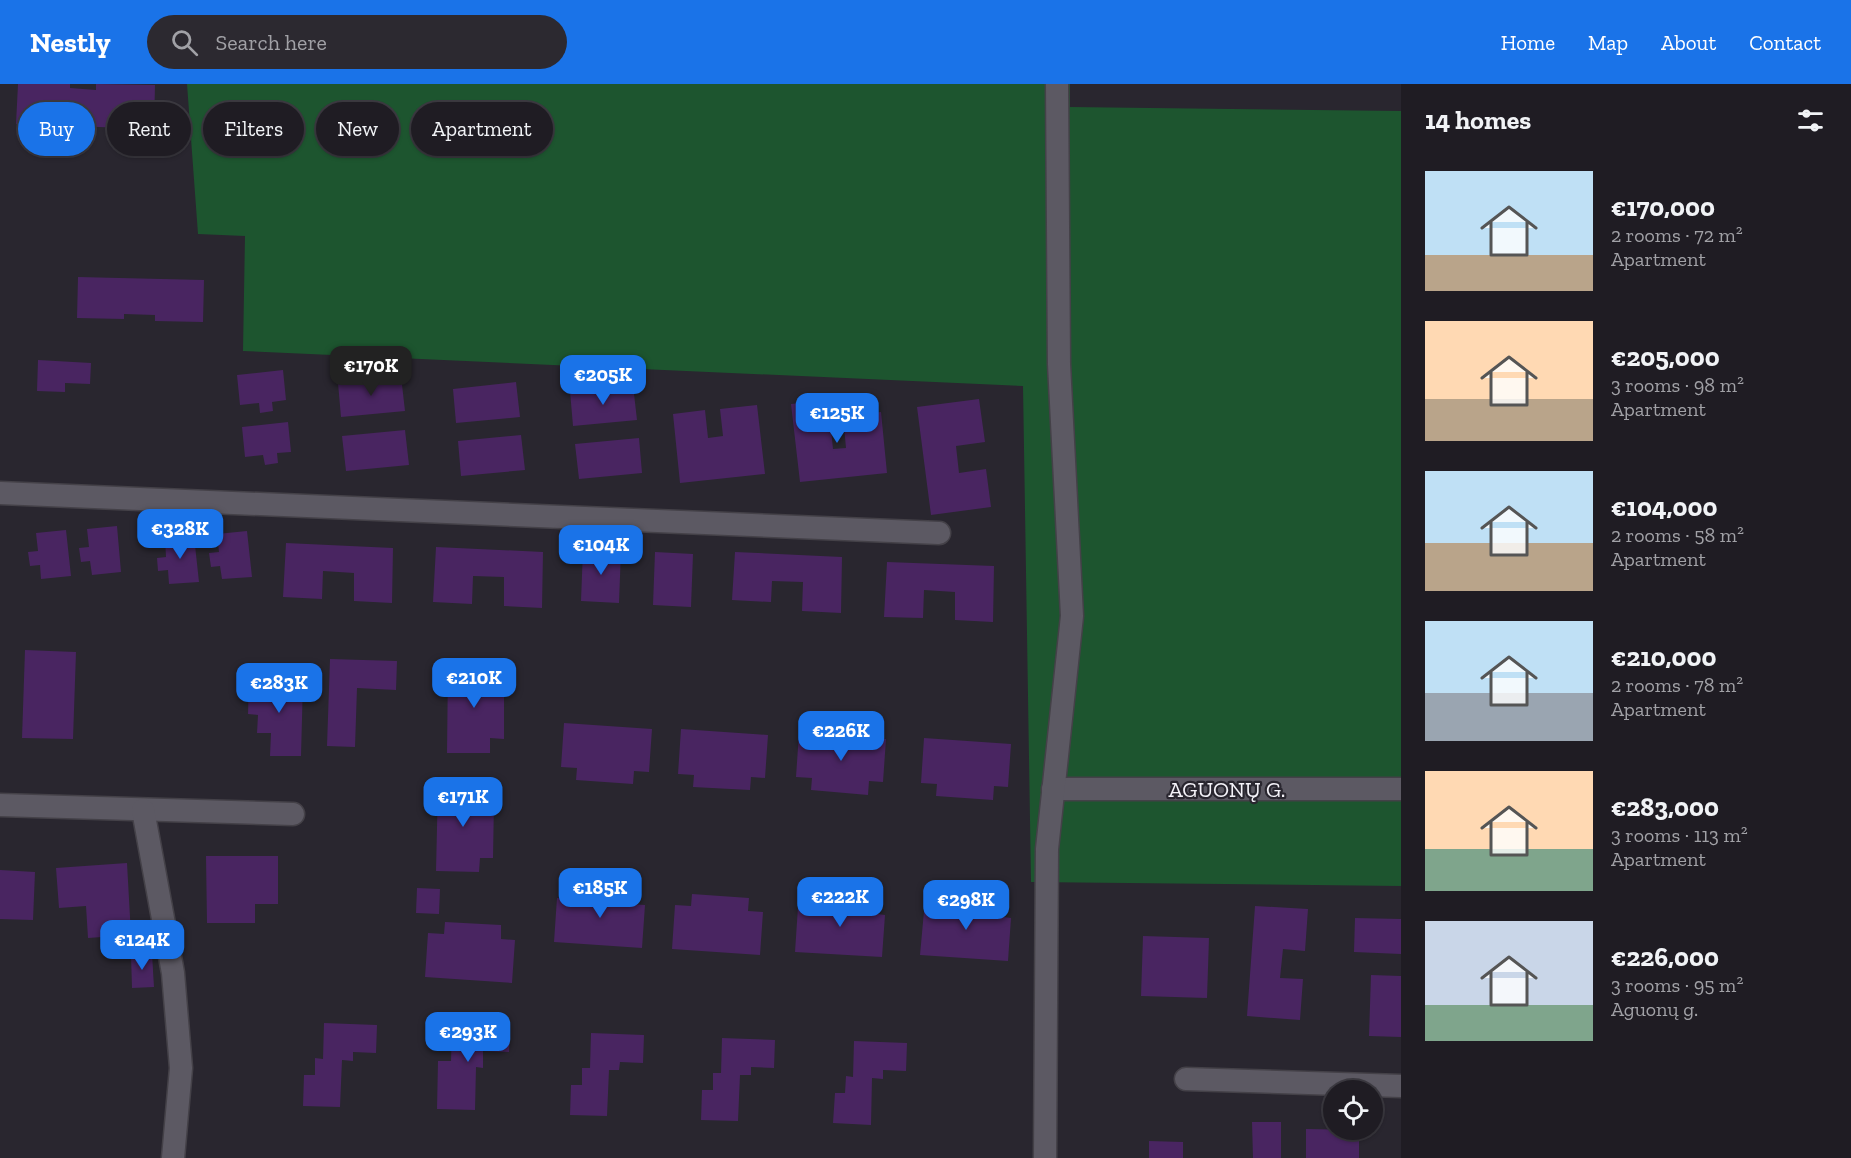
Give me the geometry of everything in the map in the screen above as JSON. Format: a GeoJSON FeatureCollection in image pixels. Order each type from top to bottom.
{"type":"FeatureCollection","features":[{"type":"Feature","properties":{"kind":"street"},"geometry":{"type":"LineString","coordinates":[[1045,1158],[1047,849],[1072,616],[1059,364],[1057,84]]}},
{"type":"Feature","properties":{"kind":"street"},"geometry":{"type":"LineString","coordinates":[[0,493],[939,533]]}},
{"type":"Feature","properties":{"kind":"street","name":"AGUONŲ G."},"geometry":{"type":"LineString","coordinates":[[1053,789],[1401,789]]}},
{"type":"Feature","properties":{"kind":"street"},"geometry":{"type":"LineString","coordinates":[[0,805],[293,814]]}},
{"type":"Feature","properties":{"kind":"street"},"geometry":{"type":"LineString","coordinates":[[143,810],[173,973],[181,1068],[173,1158]]}},
{"type":"Feature","properties":{"kind":"street"},"geometry":{"type":"LineString","coordinates":[[1186,1079],[1401,1086]]}},
{"type":"Feature","properties":{"kind":"green space"},"geometry":{"type":"Polygon","coordinates":[[[187,84],[1070,84],[1070,107],[1401,111],[1401,886],[1031,882],[1023,386],[243,351],[245,236],[198,234],[191,139],[191,102],[188,102],[187,84]]]}},
{"type":"Feature","properties":{"kind":"building"},"geometry":{"type":"Polygon","coordinates":[[[18,84],[70,84],[70,88],[96,90],[96,84],[155,85],[155,102],[107,102],[107,127],[95,127],[95,102],[18,102],[18,124],[16,124],[18,84]]]}},
{"type":"Feature","properties":{"kind":"building"},"geometry":{"type":"Polygon","coordinates":[[[78,277],[204,280],[203,322],[155,321],[155,315],[124,314],[124,319],[77,318],[78,277]]]}},
{"type":"Feature","properties":{"kind":"building"},"geometry":{"type":"Polygon","coordinates":[[[38,360],[91,363],[90,384],[65,383],[65,392],[37,391],[38,360]]]}},
{"type":"Feature","properties":{"kind":"building"},"geometry":{"type":"Polygon","coordinates":[[[283,370],[286,400],[272,402],[273,411],[260,413],[259,403],[240,405],[237,375],[283,370]]]}},
{"type":"Feature","properties":{"kind":"building"},"geometry":{"type":"Polygon","coordinates":[[[401,376],[405,411],[341,417],[338,383],[401,376]]]}},
{"type":"Feature","properties":{"kind":"building"},"geometry":{"type":"Polygon","coordinates":[[[516,382],[520,417],[456,423],[453,389],[516,382]]]}},
{"type":"Feature","properties":{"kind":"building"},"geometry":{"type":"Polygon","coordinates":[[[633,385],[637,420],[573,426],[570,391],[633,385]]]}},
{"type":"Feature","properties":{"kind":"building"},"geometry":{"type":"Polygon","coordinates":[[[979,399],[985,442],[956,446],[959,473],[986,469],[991,507],[931,515],[917,407],[979,399]]]}},
{"type":"Feature","properties":{"kind":"building"},"geometry":{"type":"Polygon","coordinates":[[[828,400],[833,449],[846,448],[843,416],[881,412],[887,473],[800,482],[791,404],[828,400]]]}},
{"type":"Feature","properties":{"kind":"building"},"geometry":{"type":"Polygon","coordinates":[[[757,405],[765,474],[680,483],[673,414],[705,410],[708,438],[723,436],[720,409],[757,405]]]}},
{"type":"Feature","properties":{"kind":"building"},"geometry":{"type":"Polygon","coordinates":[[[288,422],[291,452],[277,453],[278,463],[265,465],[263,455],[245,457],[242,427],[288,422]]]}},
{"type":"Feature","properties":{"kind":"building"},"geometry":{"type":"Polygon","coordinates":[[[405,430],[409,465],[346,471],[342,436],[405,430]]]}},
{"type":"Feature","properties":{"kind":"building"},"geometry":{"type":"Polygon","coordinates":[[[521,435],[525,470],[461,476],[458,441],[521,435]]]}},
{"type":"Feature","properties":{"kind":"building"},"geometry":{"type":"Polygon","coordinates":[[[639,438],[642,473],[579,479],[575,444],[639,438]]]}},
{"type":"Feature","properties":{"kind":"building"},"geometry":{"type":"Polygon","coordinates":[[[117,526],[121,572],[92,575],[90,561],[81,562],[79,548],[89,547],[87,529],[117,526]]]}},
{"type":"Feature","properties":{"kind":"building"},"geometry":{"type":"Polygon","coordinates":[[[66,530],[71,576],[41,579],[40,565],[30,566],[28,552],[38,551],[36,533],[66,530]]]}},
{"type":"Feature","properties":{"kind":"building"},"geometry":{"type":"Polygon","coordinates":[[[247,531],[252,577],[222,579],[220,566],[211,567],[209,553],[219,552],[217,534],[247,531]]]}},
{"type":"Feature","properties":{"kind":"building"},"geometry":{"type":"Polygon","coordinates":[[[194,536],[199,582],[169,584],[168,570],[158,571],[157,558],[166,557],[165,538],[194,536]]]}},
{"type":"Feature","properties":{"kind":"building"},"geometry":{"type":"Polygon","coordinates":[[[286,543],[393,548],[392,603],[354,601],[354,573],[323,571],[322,599],[283,597],[286,543]]]}},
{"type":"Feature","properties":{"kind":"building"},"geometry":{"type":"Polygon","coordinates":[[[436,547],[543,552],[542,608],[504,606],[504,577],[473,576],[472,604],[433,602],[436,547]]]}},
{"type":"Feature","properties":{"kind":"building"},"geometry":{"type":"Polygon","coordinates":[[[583,549],[621,550],[619,603],[581,601],[583,549]]]}},
{"type":"Feature","properties":{"kind":"building"},"geometry":{"type":"Polygon","coordinates":[[[655,552],[693,554],[691,607],[653,605],[655,552]]]}},
{"type":"Feature","properties":{"kind":"building"},"geometry":{"type":"Polygon","coordinates":[[[735,552],[842,557],[841,613],[802,611],[803,582],[772,581],[771,602],[732,600],[735,552]]]}},
{"type":"Feature","properties":{"kind":"building"},"geometry":{"type":"Polygon","coordinates":[[[887,562],[994,566],[993,622],[955,620],[955,592],[924,590],[923,618],[884,617],[887,562]]]}},
{"type":"Feature","properties":{"kind":"building"},"geometry":{"type":"Polygon","coordinates":[[[25,650],[76,652],[73,739],[22,738],[25,650]]]}},
{"type":"Feature","properties":{"kind":"building"},"geometry":{"type":"Polygon","coordinates":[[[330,659],[397,661],[396,690],[357,688],[355,747],[327,746],[330,659]]]}},
{"type":"Feature","properties":{"kind":"building"},"geometry":{"type":"Polygon","coordinates":[[[448,665],[493,666],[492,682],[504,682],[504,739],[490,738],[490,753],[447,753],[448,665]]]}},
{"type":"Feature","properties":{"kind":"building"},"geometry":{"type":"Polygon","coordinates":[[[249,679],[303,681],[301,756],[270,756],[271,733],[257,733],[258,715],[248,714],[249,679]]]}},
{"type":"Feature","properties":{"kind":"building"},"geometry":{"type":"Polygon","coordinates":[[[564,723],[652,729],[649,772],[634,771],[633,784],[576,780],[577,768],[561,767],[564,723]]]}},
{"type":"Feature","properties":{"kind":"building"},"geometry":{"type":"Polygon","coordinates":[[[681,729],[768,735],[765,778],[751,777],[750,790],[693,787],[694,775],[678,774],[681,729]]]}},
{"type":"Feature","properties":{"kind":"building"},"geometry":{"type":"Polygon","coordinates":[[[799,733],[886,739],[883,782],[869,781],[868,795],[811,790],[812,778],[796,777],[799,733]]]}},
{"type":"Feature","properties":{"kind":"building"},"geometry":{"type":"Polygon","coordinates":[[[924,738],[1011,744],[1008,787],[994,786],[993,800],[936,796],[937,784],[921,783],[924,738]]]}},
{"type":"Feature","properties":{"kind":"building"},"geometry":{"type":"Polygon","coordinates":[[[438,784],[482,785],[482,801],[494,801],[493,858],[480,858],[479,872],[436,871],[438,784]]]}},
{"type":"Feature","properties":{"kind":"building"},"geometry":{"type":"Polygon","coordinates":[[[206,856],[278,856],[278,904],[255,904],[255,923],[207,923],[206,856]]]}},
{"type":"Feature","properties":{"kind":"building"},"geometry":{"type":"Polygon","coordinates":[[[127,863],[131,935],[88,938],[86,906],[59,908],[56,868],[127,863]]]}},
{"type":"Feature","properties":{"kind":"building"},"geometry":{"type":"Polygon","coordinates":[[[0,870],[35,872],[33,920],[0,919],[0,870]]]}},
{"type":"Feature","properties":{"kind":"building"},"geometry":{"type":"Polygon","coordinates":[[[574,887],[631,891],[630,904],[645,905],[642,948],[554,942],[557,898],[573,899],[574,887]]]}},
{"type":"Feature","properties":{"kind":"building"},"geometry":{"type":"Polygon","coordinates":[[[417,888],[440,889],[439,914],[416,913],[417,888]]]}},
{"type":"Feature","properties":{"kind":"building"},"geometry":{"type":"Polygon","coordinates":[[[692,894],[749,898],[748,911],[763,912],[760,955],[672,949],[675,905],[691,906],[692,894]]]}},
{"type":"Feature","properties":{"kind":"building"},"geometry":{"type":"Polygon","coordinates":[[[814,896],[871,900],[870,913],[885,915],[882,957],[795,952],[798,907],[813,908],[814,896]]]}},
{"type":"Feature","properties":{"kind":"building"},"geometry":{"type":"Polygon","coordinates":[[[940,899],[997,903],[996,916],[1011,918],[1008,961],[920,955],[924,911],[939,912],[940,899]]]}},
{"type":"Feature","properties":{"kind":"building"},"geometry":{"type":"Polygon","coordinates":[[[1255,906],[1308,909],[1305,951],[1283,949],[1280,978],[1303,979],[1300,1020],[1247,1016],[1255,906]]]}},
{"type":"Feature","properties":{"kind":"building"},"geometry":{"type":"Polygon","coordinates":[[[1355,918],[1401,919],[1401,954],[1354,952],[1355,918]]]}},
{"type":"Feature","properties":{"kind":"building"},"geometry":{"type":"Polygon","coordinates":[[[445,922],[501,925],[501,939],[515,940],[512,983],[425,977],[428,933],[444,934],[445,922]]]}},
{"type":"Feature","properties":{"kind":"building"},"geometry":{"type":"Polygon","coordinates":[[[1143,936],[1209,938],[1207,998],[1141,996],[1143,936]]]}},
{"type":"Feature","properties":{"kind":"building"},"geometry":{"type":"Polygon","coordinates":[[[152,954],[154,987],[132,988],[131,955],[152,954]]]}},
{"type":"Feature","properties":{"kind":"building"},"geometry":{"type":"Polygon","coordinates":[[[1371,975],[1401,976],[1401,1037],[1369,1036],[1371,975]]]}},
{"type":"Feature","properties":{"kind":"building"},"geometry":{"type":"Polygon","coordinates":[[[324,1023],[377,1025],[376,1053],[353,1052],[353,1061],[342,1060],[340,1107],[303,1106],[304,1075],[315,1075],[315,1058],[323,1059],[324,1023]]]}},
{"type":"Feature","properties":{"kind":"building"},"geometry":{"type":"Polygon","coordinates":[[[452,1024],[510,1025],[509,1052],[483,1051],[483,1068],[476,1067],[475,1110],[437,1109],[438,1061],[451,1061],[452,1024]]]}},
{"type":"Feature","properties":{"kind":"building"},"geometry":{"type":"Polygon","coordinates":[[[591,1033],[644,1035],[643,1063],[620,1062],[619,1070],[609,1070],[607,1116],[570,1115],[571,1085],[582,1085],[582,1068],[590,1068],[591,1033]]]}},
{"type":"Feature","properties":{"kind":"building"},"geometry":{"type":"Polygon","coordinates":[[[722,1038],[775,1040],[774,1068],[751,1067],[751,1075],[740,1075],[738,1121],[701,1120],[702,1090],[713,1090],[713,1073],[721,1073],[722,1038]]]}},
{"type":"Feature","properties":{"kind":"building"},"geometry":{"type":"Polygon","coordinates":[[[854,1041],[907,1043],[906,1071],[883,1070],[883,1079],[872,1078],[871,1125],[833,1123],[835,1093],[845,1093],[846,1076],[853,1077],[854,1041]]]}},
{"type":"Feature","properties":{"kind":"building"},"geometry":{"type":"Polygon","coordinates":[[[1252,1122],[1281,1122],[1281,1158],[1253,1158],[1252,1122]]]}},
{"type":"Feature","properties":{"kind":"building"},"geometry":{"type":"Polygon","coordinates":[[[1306,1129],[1323,1129],[1323,1140],[1359,1140],[1359,1158],[1306,1158],[1306,1129]]]}},
{"type":"Feature","properties":{"kind":"building"},"geometry":{"type":"Polygon","coordinates":[[[1149,1141],[1183,1142],[1183,1158],[1149,1158],[1149,1141]]]}}]}
